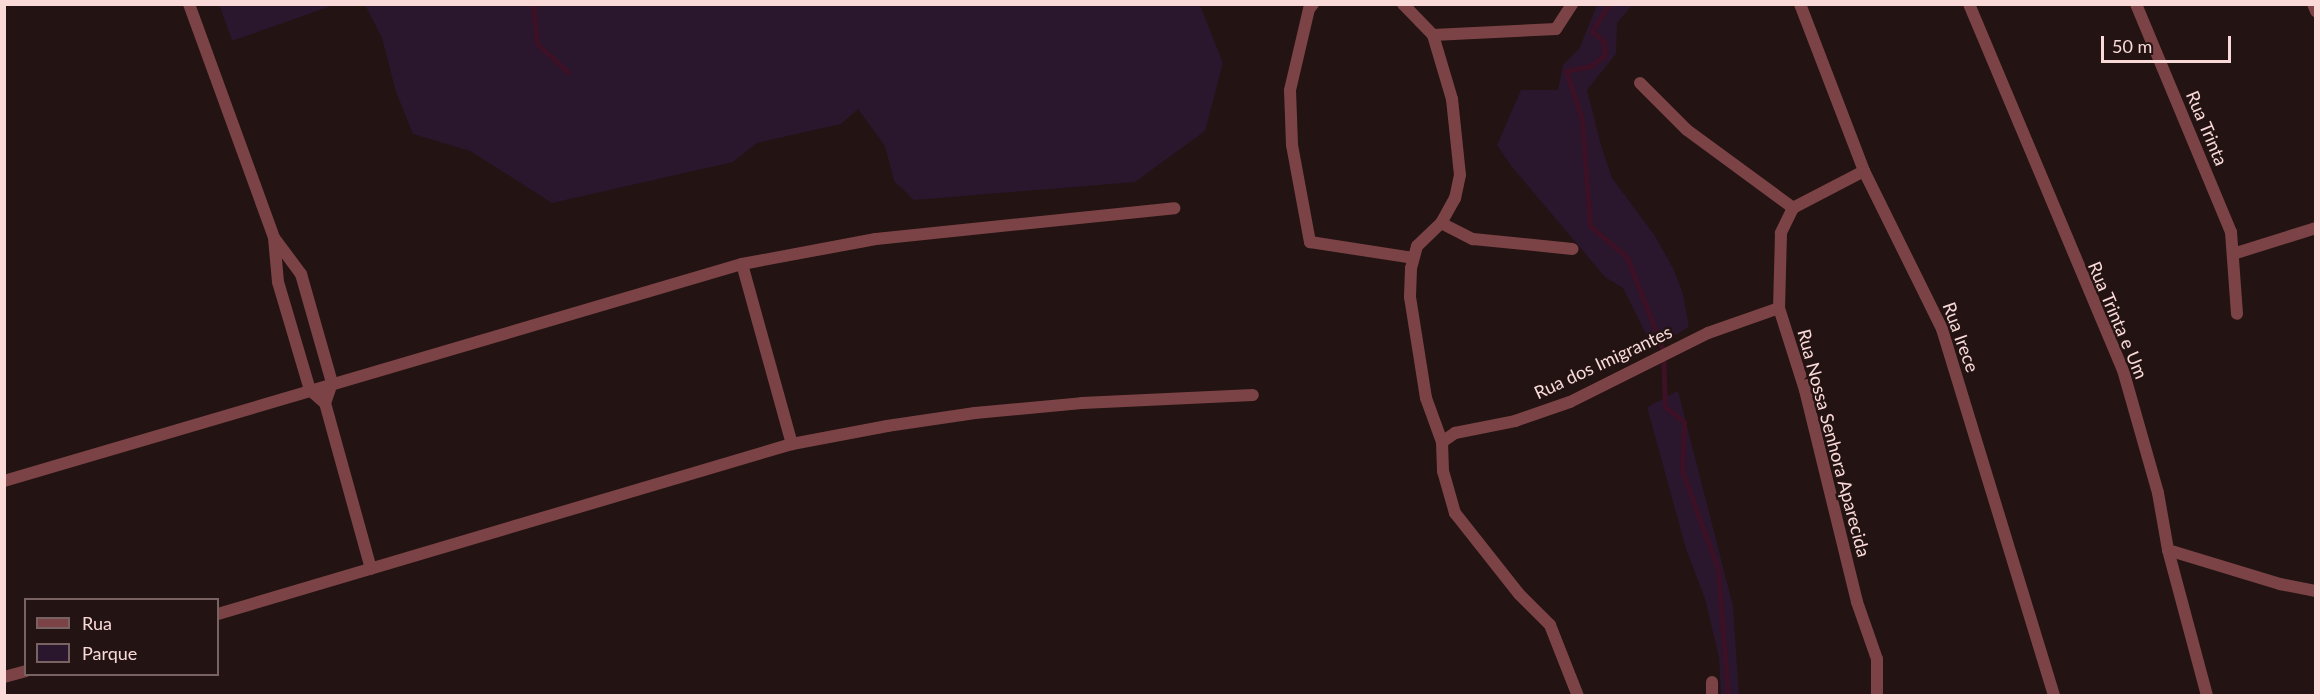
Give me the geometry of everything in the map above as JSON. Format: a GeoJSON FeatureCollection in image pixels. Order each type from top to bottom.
{"type":"FeatureCollection","features":[{"type":"Feature","properties":{"kind":"street"},"geometry":{"type":"LineString","coordinates":[[189,4],[274,238],[278,282],[310,390],[325,403],[372,569]]}},
{"type":"Feature","properties":{"kind":"street"},"geometry":{"type":"LineString","coordinates":[[1313,4],[1309,9],[1290,90],[1292,145],[1310,242],[1413,258]]}},
{"type":"Feature","properties":{"kind":"street"},"geometry":{"type":"LineString","coordinates":[[1403,4],[1433,35],[1452,99],[1460,175],[1455,198],[1441,223],[1417,246],[1413,258],[1410,297],[1426,398],[1442,441],[1443,471],[1455,513],[1519,594],[1550,625],[1578,696]]}},
{"type":"Feature","properties":{"kind":"street"},"geometry":{"type":"LineString","coordinates":[[1433,35],[1556,29],[1572,4]]}},
{"type":"Feature","properties":{"kind":"street","name":"Rua Irece"},"geometry":{"type":"LineString","coordinates":[[1800,4],[1864,171],[1942,329],[2054,696]]}},
{"type":"Feature","properties":{"kind":"street","name":"Rua Trinta e Um"},"geometry":{"type":"LineString","coordinates":[[1969,4],[2123,370],[2158,493],[2168,550],[2207,696]]}},
{"type":"Feature","properties":{"kind":"street","name":"Rua Trinta"},"geometry":{"type":"LineString","coordinates":[[2136,4],[2231,232],[2237,314]]}},
{"type":"Feature","properties":{"kind":"street"},"geometry":{"type":"LineString","coordinates":[[2313,4],[2316,11]]}},
{"type":"Feature","properties":{"kind":"street"},"geometry":{"type":"LineString","coordinates":[[1640,84],[1687,130],[1794,207],[1864,171]]}},
{"type":"Feature","properties":{"kind":"street","name":"Rua Nossa Senhora Aparecida"},"geometry":{"type":"LineString","coordinates":[[1794,207],[1781,233],[1779,308],[1805,390],[1857,602],[1877,659],[1877,696]]}},
{"type":"Feature","properties":{"kind":"street"},"geometry":{"type":"LineString","coordinates":[[4,481],[742,264],[876,239],[1174,208]]}},
{"type":"Feature","properties":{"kind":"street"},"geometry":{"type":"LineString","coordinates":[[1441,223],[1473,238],[1573,249]]}},
{"type":"Feature","properties":{"kind":"street"},"geometry":{"type":"LineString","coordinates":[[2233,254],[2315,232]]}},
{"type":"Feature","properties":{"kind":"street"},"geometry":{"type":"LineString","coordinates":[[274,238],[301,274],[332,383],[325,403]]}},
{"type":"Feature","properties":{"kind":"street"},"geometry":{"type":"LineString","coordinates":[[742,264],[792,444]]}},
{"type":"Feature","properties":{"kind":"street","name":"Rua dos Imigrantes"},"geometry":{"type":"LineString","coordinates":[[1442,441],[1455,433],[1515,421],[1570,402],[1708,333],[1779,308]]}},
{"type":"Feature","properties":{"kind":"street"},"geometry":{"type":"LineString","coordinates":[[219,614],[792,444],[887,426],[975,413],[1082,403],[1253,395]]}},
{"type":"Feature","properties":{"kind":"street"},"geometry":{"type":"LineString","coordinates":[[2168,550],[2280,584],[2316,591]]}},
{"type":"Feature","properties":{"kind":"street"},"geometry":{"type":"LineString","coordinates":[[4,677],[24,672]]}},
{"type":"Feature","properties":{"kind":"street"},"geometry":{"type":"LineString","coordinates":[[1712,682],[1712,696]]}},
{"type":"Feature","properties":{"kind":"green space"},"geometry":{"type":"Polygon","coordinates":[[[219,4],[334,4],[334,5],[232,41],[219,4]]]}},
{"type":"Feature","properties":{"kind":"green space"},"geometry":{"type":"Polygon","coordinates":[[[365,5],[1200,5],[1223,63],[1205,131],[1135,182],[914,200],[894,181],[885,146],[858,109],[841,124],[757,143],[733,162],[552,203],[470,151],[413,134],[396,92],[382,38],[365,5]]]}},
{"type":"Feature","properties":{"kind":"green space"},"geometry":{"type":"Polygon","coordinates":[[[1597,5],[1632,5],[1617,23],[1616,54],[1587,90],[1601,145],[1612,178],[1655,236],[1673,268],[1683,294],[1689,327],[1653,348],[1623,288],[1605,277],[1512,167],[1497,145],[1521,90],[1558,90],[1563,65],[1579,49],[1597,5]]]}},
{"type":"Feature","properties":{"kind":"green space"},"geometry":{"type":"Polygon","coordinates":[[[1678,391],[1733,606],[1739,695],[1721,695],[1719,658],[1705,599],[1686,549],[1647,407],[1678,391]]]}},
{"type":"Feature","properties":{"kind":"waterway"},"geometry":{"type":"LineString","coordinates":[[533,4],[537,44],[568,72]]}},
{"type":"Feature","properties":{"kind":"waterway"},"geometry":{"type":"LineString","coordinates":[[1609,4],[1592,31],[1604,42],[1605,55],[1591,66],[1566,71],[1582,120],[1590,226],[1627,257],[1663,350],[1665,407],[1684,422],[1682,471],[1718,569],[1728,696]]}}]}
